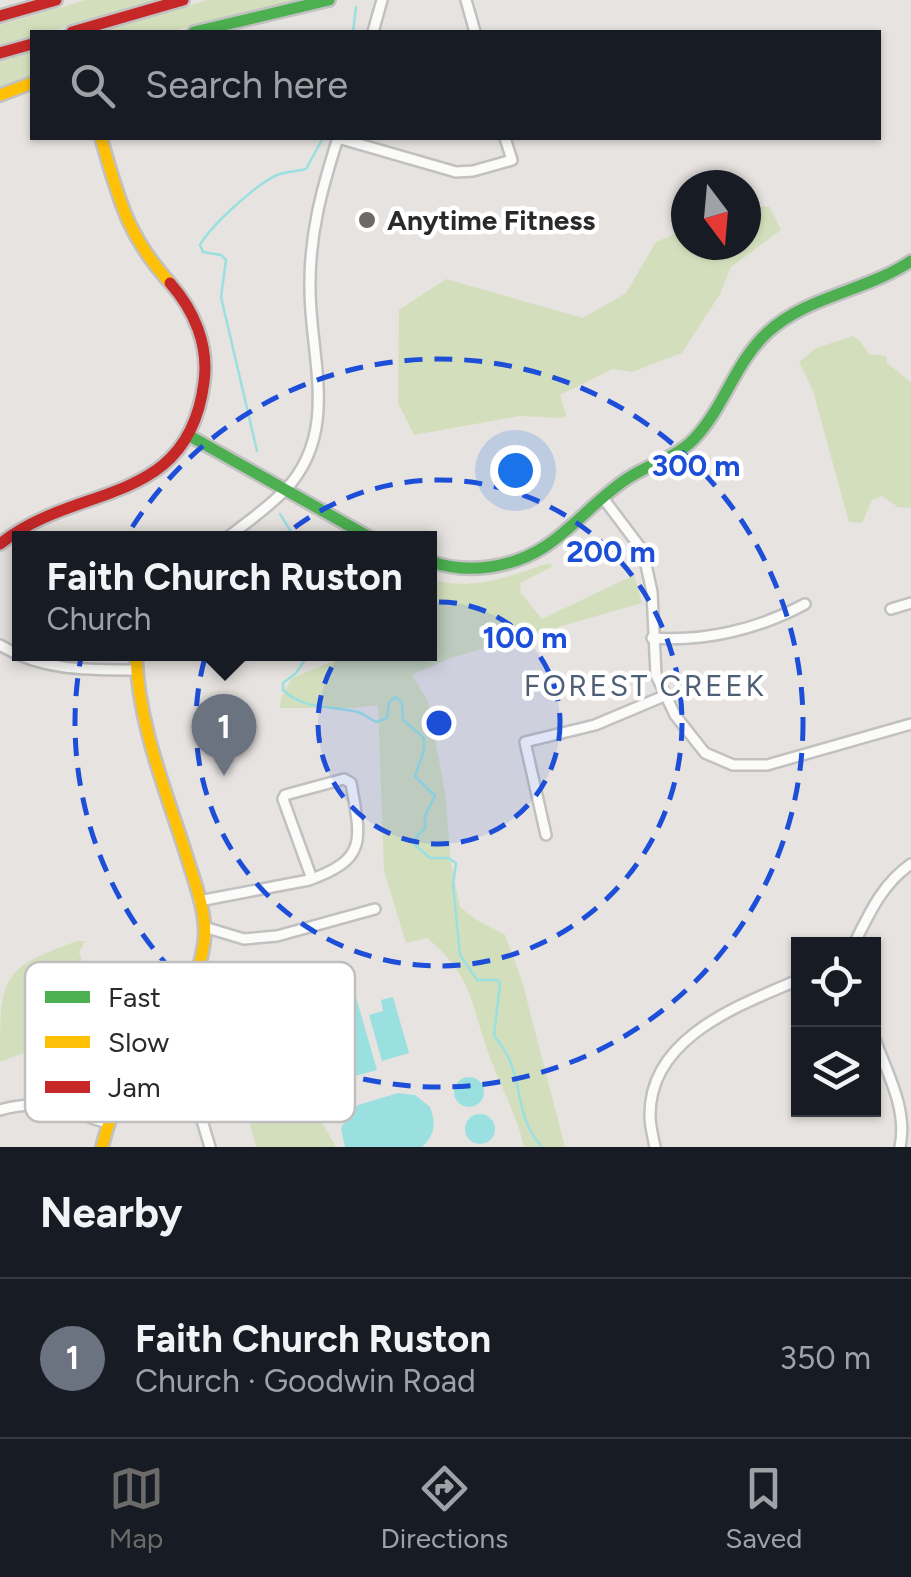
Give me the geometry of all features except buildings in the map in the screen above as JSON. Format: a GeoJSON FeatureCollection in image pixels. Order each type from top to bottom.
{"type":"FeatureCollection","features":[{"type":"Feature","properties":{"kind":"main road"},"geometry":{"type":"LineString","coordinates":[[0,16],[56,0]]}},
{"type":"Feature","properties":{"kind":"main road"},"geometry":{"type":"LineString","coordinates":[[79,30],[183,0]]}},
{"type":"Feature","properties":{"kind":"main road"},"geometry":{"type":"LineString","coordinates":[[202,30],[329,0]]}},
{"type":"Feature","properties":{"kind":"main road"},"geometry":{"type":"LineString","coordinates":[[0,54],[30,45]]}},
{"type":"Feature","properties":{"kind":"main road"},"geometry":{"type":"LineString","coordinates":[[0,94],[30,84]]}},
{"type":"Feature","properties":{"kind":"main road"},"geometry":{"type":"LineString","coordinates":[[16,531],[51,512],[122,492],[144,480],[164,464],[188,434],[202,399],[206,368],[202,340],[186,302],[147,258],[131,232],[102,140]]}},
{"type":"Feature","properties":{"kind":"main road"},"geometry":{"type":"LineString","coordinates":[[437,563],[468,569],[525,561],[565,536],[626,479],[692,442],[767,333],[790,315],[875,281],[911,260]]}},
{"type":"Feature","properties":{"kind":"main road"},"geometry":{"type":"LineString","coordinates":[[188,434],[358,531]]}},
{"type":"Feature","properties":{"kind":"main road"},"geometry":{"type":"LineString","coordinates":[[136,661],[143,712],[199,901],[204,927],[199,962]]}},
{"type":"Feature","properties":{"kind":"main road"},"geometry":{"type":"LineString","coordinates":[[102,1147],[107,1123]]}},
{"type":"Feature","properties":{"kind":"street"},"geometry":{"type":"LineString","coordinates":[[374,30],[382,0]]}},
{"type":"Feature","properties":{"kind":"street"},"geometry":{"type":"LineString","coordinates":[[466,0],[474,30]]}},
{"type":"Feature","properties":{"kind":"street"},"geometry":{"type":"LineString","coordinates":[[235,531],[285,490],[309,452],[320,412],[310,300],[312,238],[337,140]]}},
{"type":"Feature","properties":{"kind":"street"},"geometry":{"type":"LineString","coordinates":[[345,140],[456,172],[512,160],[506,140]]}},
{"type":"Feature","properties":{"kind":"street"},"geometry":{"type":"LineString","coordinates":[[603,498],[632,532],[646,559],[652,592],[654,668],[664,696],[687,734],[705,753],[742,766],[794,758],[911,724]]}},
{"type":"Feature","properties":{"kind":"street"},"geometry":{"type":"LineString","coordinates":[[891,609],[911,603]]}},
{"type":"Feature","properties":{"kind":"street"},"geometry":{"type":"LineString","coordinates":[[652,638],[687,640],[718,636],[805,604]]}},
{"type":"Feature","properties":{"kind":"street"},"geometry":{"type":"LineString","coordinates":[[34,661],[60,668],[135,670]]}},
{"type":"Feature","properties":{"kind":"street"},"geometry":{"type":"LineString","coordinates":[[546,835],[525,742],[596,725],[664,696]]}},
{"type":"Feature","properties":{"kind":"street"},"geometry":{"type":"LineString","coordinates":[[199,901],[312,879],[344,866],[356,850],[353,795],[348,780],[285,795],[283,799],[312,879]]}},
{"type":"Feature","properties":{"kind":"street"},"geometry":{"type":"LineString","coordinates":[[858,937],[894,875],[911,864]]}},
{"type":"Feature","properties":{"kind":"street"},"geometry":{"type":"LineString","coordinates":[[204,927],[244,940],[276,936],[375,909]]}},
{"type":"Feature","properties":{"kind":"street"},"geometry":{"type":"LineString","coordinates":[[655,1147],[650,1114],[654,1093],[664,1066],[680,1045],[742,1005],[791,983]]}},
{"type":"Feature","properties":{"kind":"street"},"geometry":{"type":"LineString","coordinates":[[881,1057],[900,1108],[904,1128],[900,1147]]}},
{"type":"Feature","properties":{"kind":"street"},"geometry":{"type":"LineString","coordinates":[[0,1110],[25,1104]]}},
{"type":"Feature","properties":{"kind":"street"},"geometry":{"type":"LineString","coordinates":[[203,1122],[210,1147]]}},
{"type":"Feature","properties":{"kind":"green space"},"geometry":{"type":"Polygon","coordinates":[[[86,0],[160,0],[55,30],[30,30],[30,38],[0,47],[0,25],[86,0]]]}},
{"type":"Feature","properties":{"kind":"green space"},"geometry":{"type":"Polygon","coordinates":[[[208,0],[303,0],[176,30],[104,30],[208,0]]]}},
{"type":"Feature","properties":{"kind":"green space"},"geometry":{"type":"Polygon","coordinates":[[[30,52],[30,78],[0,88],[0,61],[30,52]]]}},
{"type":"Feature","properties":{"kind":"green space"},"geometry":{"type":"Polygon","coordinates":[[[761,206],[770,207],[781,230],[761,245],[761,206]]]}},
{"type":"Feature","properties":{"kind":"green space"},"geometry":{"type":"Polygon","coordinates":[[[671,236],[671,260],[740,260],[731,267],[720,294],[682,353],[632,372],[612,369],[560,395],[566,416],[561,418],[520,416],[414,435],[398,403],[399,310],[446,279],[583,318],[626,293],[656,242],[671,236]]]}},
{"type":"Feature","properties":{"kind":"green space"},"geometry":{"type":"Polygon","coordinates":[[[853,336],[869,354],[886,356],[887,363],[911,382],[911,508],[898,507],[882,496],[872,500],[862,523],[849,522],[813,391],[799,362],[816,348],[853,336]]]}},
{"type":"Feature","properties":{"kind":"green space"},"geometry":{"type":"Polygon","coordinates":[[[549,563],[553,566],[520,583],[521,593],[542,619],[634,575],[642,603],[450,658],[412,675],[428,701],[460,907],[505,935],[522,981],[565,1147],[524,1147],[463,980],[427,938],[406,943],[384,871],[378,705],[280,708],[292,678],[334,661],[437,661],[437,580],[459,584],[505,577],[549,563]]]}},
{"type":"Feature","properties":{"kind":"green space"},"geometry":{"type":"Polygon","coordinates":[[[85,941],[79,952],[82,962],[29,962],[85,941]]]}},
{"type":"Feature","properties":{"kind":"green space"},"geometry":{"type":"Polygon","coordinates":[[[25,965],[25,1053],[0,1062],[4,993],[25,965]]]}},
{"type":"Feature","properties":{"kind":"green space"},"geometry":{"type":"Polygon","coordinates":[[[249,1122],[322,1122],[336,1147],[256,1147],[249,1122]]]}},
{"type":"Feature","properties":{"kind":"water"},"geometry":{"type":"Polygon","coordinates":[[[355,993],[377,1070],[355,1076],[355,993]]]}},
{"type":"Feature","properties":{"kind":"water"},"geometry":{"type":"Polygon","coordinates":[[[393,997],[409,1053],[382,1061],[369,1015],[383,1011],[381,1000],[393,997]]]}},
{"type":"Feature","properties":{"kind":"water"},"geometry":{"type":"Polygon","coordinates":[[[469,1077],[480,1081],[484,1092],[480,1103],[469,1107],[458,1103],[454,1092],[458,1081],[469,1077]]]}},
{"type":"Feature","properties":{"kind":"water"},"geometry":{"type":"Polygon","coordinates":[[[398,1093],[415,1095],[430,1107],[430,1138],[422,1147],[345,1147],[341,1129],[344,1122],[355,1122],[358,1105],[398,1093]]]}},
{"type":"Feature","properties":{"kind":"water"},"geometry":{"type":"Polygon","coordinates":[[[480,1114],[491,1118],[495,1129],[491,1140],[480,1144],[469,1140],[465,1129],[469,1118],[480,1114]]]}},
{"type":"Feature","properties":{"kind":"waterway"},"geometry":{"type":"LineString","coordinates":[[353,30],[356,7]]}},
{"type":"Feature","properties":{"kind":"waterway"},"geometry":{"type":"LineString","coordinates":[[257,451],[221,297],[226,260],[221,255],[203,252],[200,245],[223,217],[257,188],[279,174],[306,169],[322,140]]}},
{"type":"Feature","properties":{"kind":"waterway"},"geometry":{"type":"LineString","coordinates":[[280,514],[291,531]]}},
{"type":"Feature","properties":{"kind":"waterway"},"geometry":{"type":"LineString","coordinates":[[304,661],[283,683],[283,690],[291,696],[316,706],[357,712],[376,722],[387,718],[389,702],[396,697],[402,703],[403,720],[424,738],[415,776],[435,796],[415,845],[430,858],[448,858],[456,863],[453,885],[460,955],[477,980],[500,983],[494,1036],[505,1050],[526,1120],[542,1147]]}},
{"type":"Feature","properties":{"kind":"traffic: fast"},"geometry":{"type":"LineString","coordinates":[[202,30],[329,0]]}},
{"type":"Feature","properties":{"kind":"traffic: fast"},"geometry":{"type":"LineString","coordinates":[[437,563],[459,568],[489,567],[512,562],[549,544],[610,491],[694,439],[747,357],[768,332],[801,310],[876,280],[911,261]]}},
{"type":"Feature","properties":{"kind":"traffic: fast"},"geometry":{"type":"LineString","coordinates":[[188,435],[359,531]]}},
{"type":"Feature","properties":{"kind":"traffic: slow"},"geometry":{"type":"LineString","coordinates":[[0,95],[30,84]]}},
{"type":"Feature","properties":{"kind":"traffic: slow"},"geometry":{"type":"LineString","coordinates":[[102,140],[134,232],[170,283]]}},
{"type":"Feature","properties":{"kind":"traffic: slow"},"geometry":{"type":"LineString","coordinates":[[137,661],[147,731],[200,898],[204,921],[200,962]]}},
{"type":"Feature","properties":{"kind":"traffic: slow"},"geometry":{"type":"LineString","coordinates":[[102,1147],[110,1122]]}},
{"type":"Feature","properties":{"kind":"traffic: jam"},"geometry":{"type":"LineString","coordinates":[[0,16],[56,0]]}},
{"type":"Feature","properties":{"kind":"traffic: jam"},"geometry":{"type":"LineString","coordinates":[[79,30],[183,0]]}},
{"type":"Feature","properties":{"kind":"traffic: jam"},"geometry":{"type":"LineString","coordinates":[[0,53],[30,45]]}},
{"type":"Feature","properties":{"kind":"traffic: jam"},"geometry":{"type":"LineString","coordinates":[[20,531],[152,473],[176,452],[194,423],[204,382],[202,342],[186,305],[170,283]]}},
{"type":"Feature","properties":{"kind":"traffic: jam"},"geometry":{"type":"LineString","coordinates":[[0,544],[12,536]]}},
{"type":"Feature","properties":{"kind":"place","name":"Anytime Fitness"},"geometry":{"type":"Point","coordinates":[367,220]}},
{"type":"Feature","properties":{"kind":"place","name":"Faith Church Ruston"},"geometry":{"type":"Point","coordinates":[224,776]}},
{"type":"Feature","properties":{"kind":"district","name":"FOREST CREEK"},"geometry":{"type":"Point","coordinates":[645,686]}}]}
